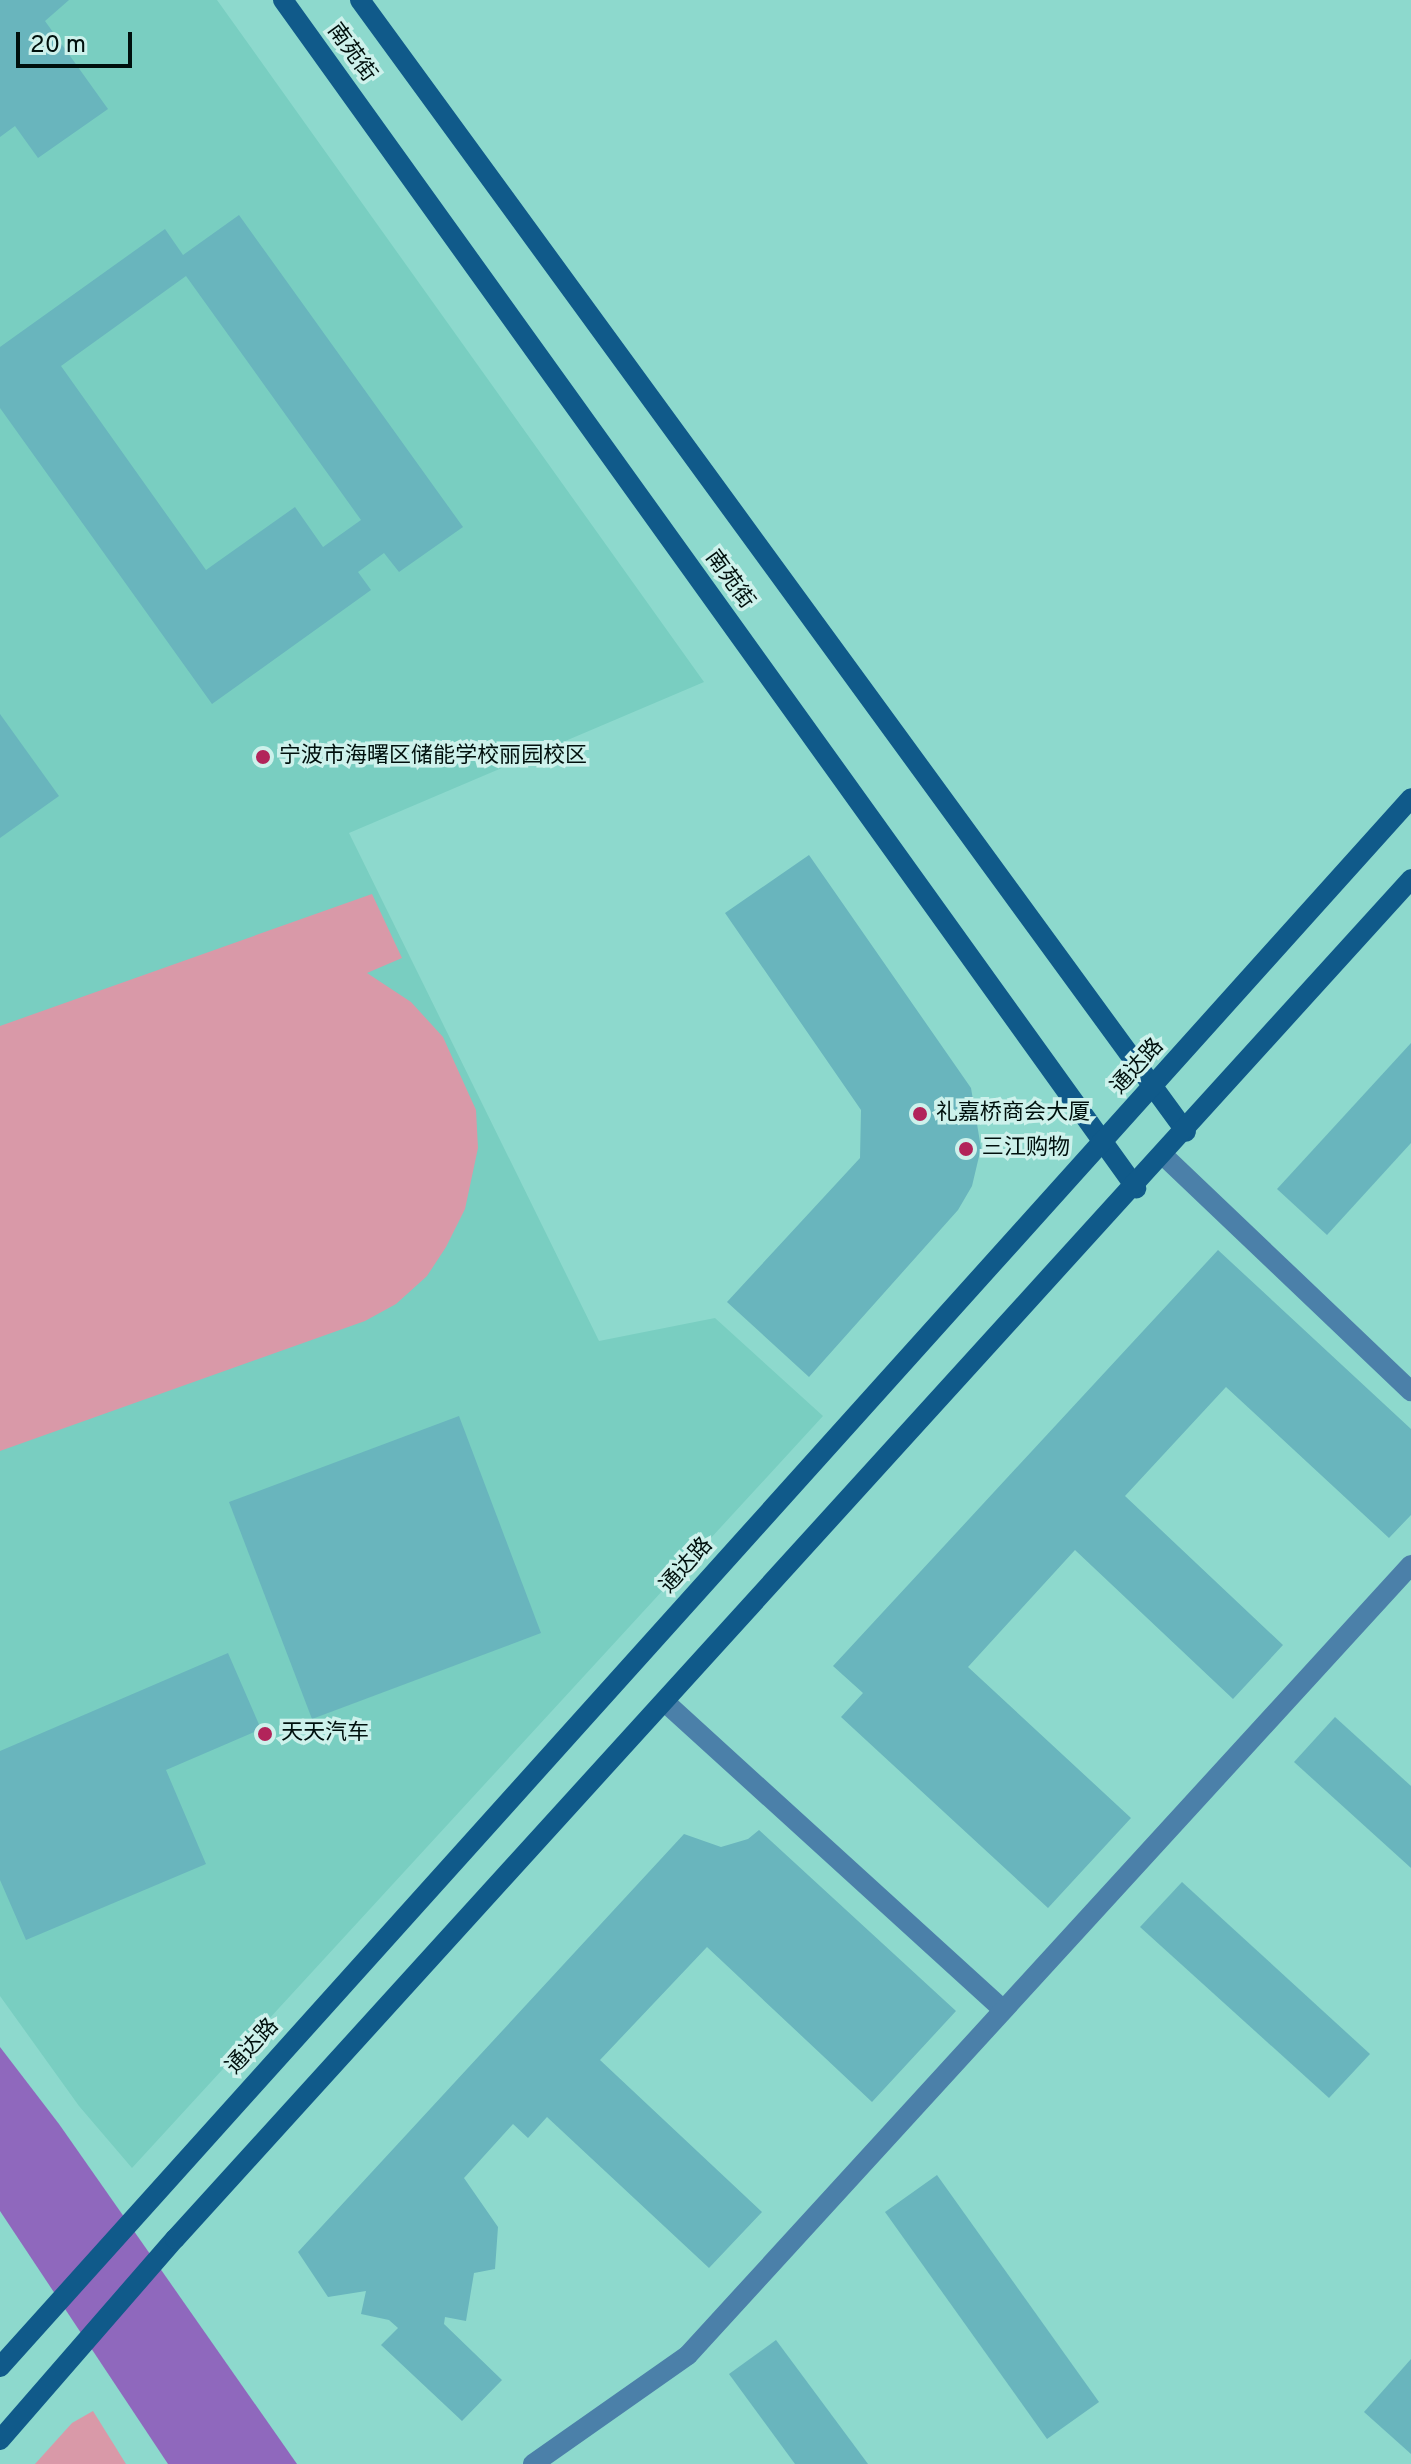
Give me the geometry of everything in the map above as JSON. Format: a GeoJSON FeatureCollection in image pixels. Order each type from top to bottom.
{"type":"FeatureCollection","features":[{"type":"Feature","properties":{"kind":"street","name":"南苑街"},"geometry":{"type":"LineString","coordinates":[[283,0],[1136,1188]]}},
{"type":"Feature","properties":{"kind":"street","name":"南苑街"},"geometry":{"type":"LineString","coordinates":[[360,0],[1186,1132]]}},
{"type":"Feature","properties":{"kind":"street","name":"通达路"},"geometry":{"type":"LineString","coordinates":[[0,2367],[1411,798]]}},
{"type":"Feature","properties":{"kind":"street"},"geometry":{"type":"LineString","coordinates":[[0,2440],[175,2239],[1136,1188],[1411,879]]}},
{"type":"Feature","properties":{"kind":"lane"},"geometry":{"type":"LineString","coordinates":[[1164,1156],[1411,1391]]}},
{"type":"Feature","properties":{"kind":"lane"},"geometry":{"type":"LineString","coordinates":[[533,2464],[688,2355],[1001,2008],[1411,1565]]}},
{"type":"Feature","properties":{"kind":"lane"},"geometry":{"type":"LineString","coordinates":[[666,1703],[1001,2008]]}},
{"type":"Feature","properties":{"kind":"shaded area","name":"宁波市海曙区储能学校丽园校区"},"geometry":{"type":"Polygon","coordinates":[[[0,0],[217,0],[704,682],[349,833],[599,1341],[715,1318],[823,1416],[132,2168],[79,2106],[0,1996],[0,0]]]}},
{"type":"Feature","properties":{"kind":"shaded area"},"geometry":{"type":"Polygon","coordinates":[[[372,894],[402,958],[367,973],[411,1002],[443,1037],[476,1110],[478,1148],[465,1209],[427,1276],[396,1304],[365,1321],[0,1451],[0,1026],[372,894]]]}},
{"type":"Feature","properties":{"kind":"shaded area"},"geometry":{"type":"Polygon","coordinates":[[[0,2047],[59,2124],[297,2464],[168,2464],[0,2211],[0,2047]]]}},
{"type":"Feature","properties":{"kind":"shaded area"},"geometry":{"type":"Polygon","coordinates":[[[93,2411],[126,2464],[35,2464],[72,2423],[93,2411]]]}},
{"type":"Feature","properties":{"kind":"building"},"geometry":{"type":"Polygon","coordinates":[[[0,0],[69,0],[45,21],[108,109],[38,158],[15,126],[0,137],[0,0]]]}},
{"type":"Feature","properties":{"kind":"building"},"geometry":{"type":"Polygon","coordinates":[[[239,215],[463,527],[399,572],[384,553],[358,572],[371,590],[212,704],[0,408],[0,347],[165,229],[183,255],[239,215]],[[186,276],[61,366],[206,570],[295,507],[323,547],[361,520],[186,276]]]}},
{"type":"Feature","properties":{"kind":"building"},"geometry":{"type":"Polygon","coordinates":[[[0,714],[59,796],[0,838],[0,714]]]}},
{"type":"Feature","properties":{"kind":"building","name":"礼嘉桥商会大厦"},"geometry":{"type":"Polygon","coordinates":[[[809,855],[971,1088],[981,1148],[972,1186],[958,1210],[809,1377],[727,1302],[860,1158],[861,1110],[725,913],[809,855]]]}},
{"type":"Feature","properties":{"kind":"building"},"geometry":{"type":"Polygon","coordinates":[[[1411,1043],[1411,1143],[1327,1235],[1277,1189],[1411,1043]]]}},
{"type":"Feature","properties":{"kind":"building"},"geometry":{"type":"Polygon","coordinates":[[[1218,1250],[1411,1429],[1411,1515],[1389,1538],[1226,1387],[1125,1496],[1283,1645],[1233,1699],[1075,1550],[968,1667],[1131,1818],[1048,1908],[841,1717],[863,1693],[833,1666],[1218,1250]]]}},
{"type":"Feature","properties":{"kind":"building"},"geometry":{"type":"Polygon","coordinates":[[[459,1416],[541,1633],[312,1719],[229,1502],[459,1416]]]}},
{"type":"Feature","properties":{"kind":"building"},"geometry":{"type":"Polygon","coordinates":[[[228,1653],[261,1729],[166,1770],[206,1864],[26,1940],[0,1880],[0,1751],[228,1653]]]}},
{"type":"Feature","properties":{"kind":"building"},"geometry":{"type":"Polygon","coordinates":[[[1335,1717],[1411,1786],[1411,1868],[1294,1762],[1335,1717]]]}},
{"type":"Feature","properties":{"kind":"building"},"geometry":{"type":"Polygon","coordinates":[[[759,1830],[956,2011],[872,2102],[707,1947],[600,2060],[762,2212],[709,2268],[547,2117],[528,2138],[513,2124],[464,2178],[498,2227],[495,2269],[474,2273],[466,2321],[445,2317],[444,2324],[502,2380],[462,2421],[381,2345],[398,2328],[389,2320],[361,2314],[366,2291],[328,2297],[298,2252],[684,1834],[721,1847],[748,1839],[759,1830]]]}},
{"type":"Feature","properties":{"kind":"building"},"geometry":{"type":"Polygon","coordinates":[[[1182,1882],[1370,2054],[1329,2098],[1140,1927],[1182,1882]]]}},
{"type":"Feature","properties":{"kind":"building"},"geometry":{"type":"Polygon","coordinates":[[[937,2175],[1099,2402],[1047,2439],[885,2212],[937,2175]]]}},
{"type":"Feature","properties":{"kind":"building"},"geometry":{"type":"Polygon","coordinates":[[[776,2340],[868,2464],[795,2464],[729,2374],[776,2340]]]}},
{"type":"Feature","properties":{"kind":"building"},"geometry":{"type":"Polygon","coordinates":[[[1411,2359],[1411,2454],[1364,2412],[1411,2359]]]}},
{"type":"Feature","properties":{"kind":"place","name":"宁波市海曙区储能学校丽园校区"},"geometry":{"type":"Point","coordinates":[263,757]}},
{"type":"Feature","properties":{"kind":"place","name":"礼嘉桥商会大厦"},"geometry":{"type":"Point","coordinates":[920,1114]}},
{"type":"Feature","properties":{"kind":"place","name":"三江购物"},"geometry":{"type":"Point","coordinates":[966,1149]}},
{"type":"Feature","properties":{"kind":"place","name":"天天汽车"},"geometry":{"type":"Point","coordinates":[265,1734]}}]}
